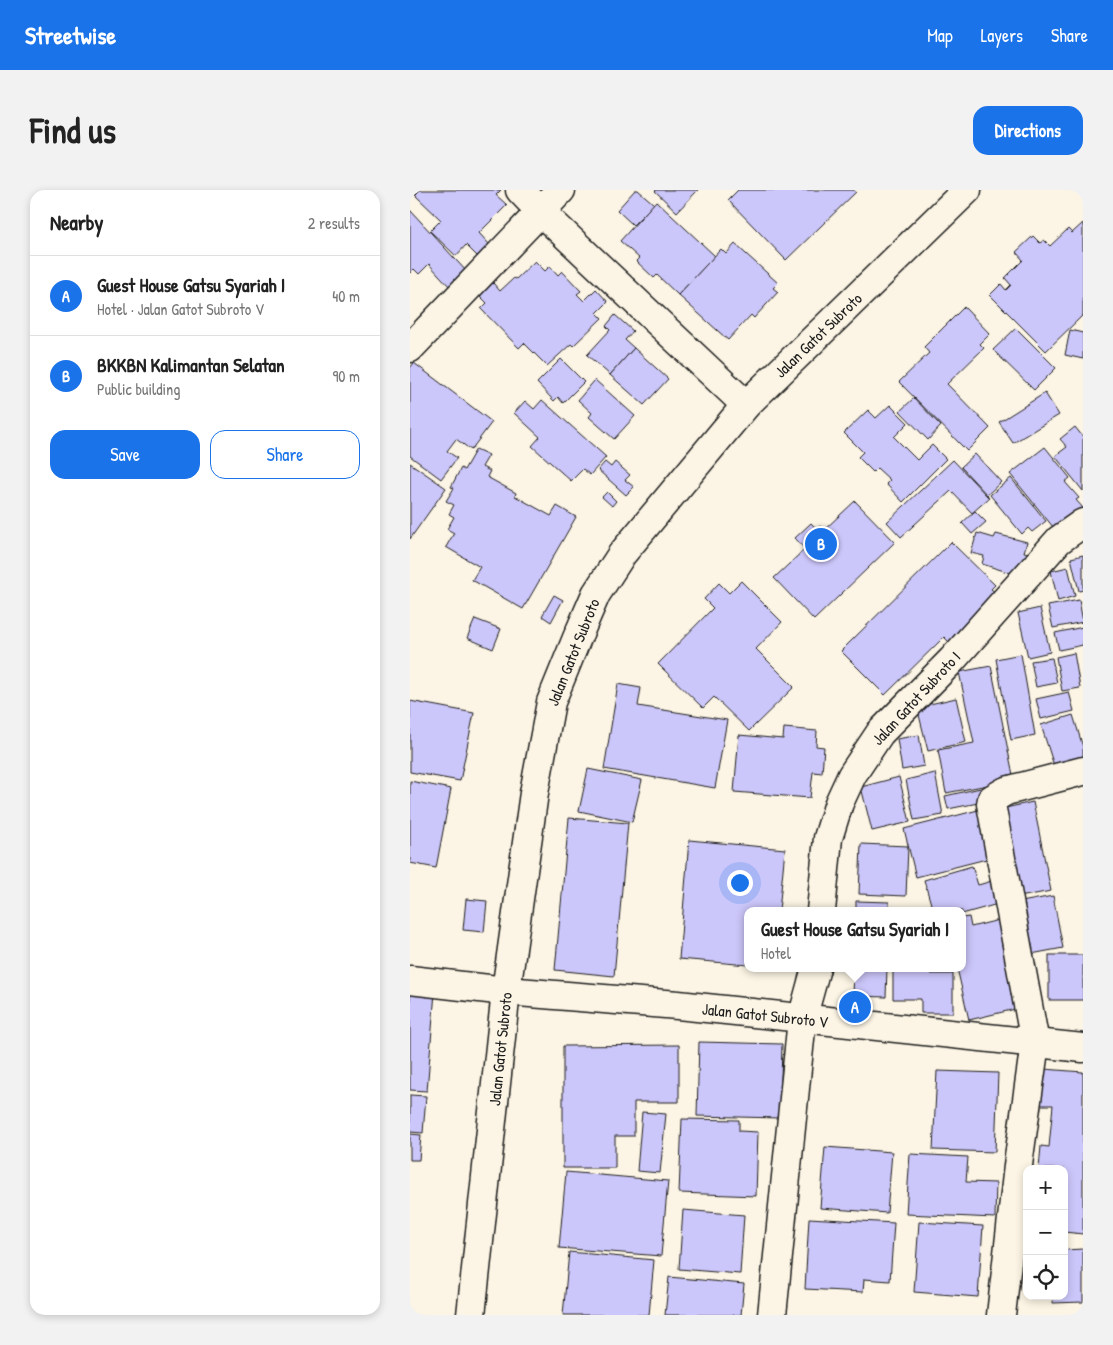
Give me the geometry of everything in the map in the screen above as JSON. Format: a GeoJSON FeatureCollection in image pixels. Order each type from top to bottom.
{"type":"FeatureCollection","features":[{"type":"Feature","properties":{"kind":"street"},"geometry":{"type":"LineString","coordinates":[[520,190],[540,212],[746,406]]}},
{"type":"Feature","properties":{"kind":"street"},"geometry":{"type":"LineString","coordinates":[[410,348],[561,190]]}},
{"type":"Feature","properties":{"kind":"street","name":"Jalan Gatot Subroto"},"geometry":{"type":"LineString","coordinates":[[471,1315],[506,991],[534,793],[552,702],[596,594],[622,554],[746,406],[967,190]]}},
{"type":"Feature","properties":{"kind":"street","name":"Jalan Gatot Subroto I"},"geometry":{"type":"LineString","coordinates":[[821,907],[828,838],[839,803],[852,775],[870,747],[880,733],[952,660],[1059,540],[1083,523]]}},
{"type":"Feature","properties":{"kind":"street"},"geometry":{"type":"LineString","coordinates":[[1001,1315],[1019,1157],[1035,1043],[991,804],[992,799],[1006,791],[1083,771]]}},
{"type":"Feature","properties":{"kind":"street"},"geometry":{"type":"LineString","coordinates":[[772,1315],[802,1019],[815,972]]}},
{"type":"Feature","properties":{"kind":"street","name":"Jalan Gatot Subroto V"},"geometry":{"type":"LineString","coordinates":[[410,980],[1083,1048]]}},
{"type":"Feature","properties":{"kind":"building"},"geometry":{"type":"Polygon","coordinates":[[[420,190],[501,190],[496,195],[507,205],[479,233],[489,244],[477,256],[466,245],[456,256],[430,231],[441,220],[415,195],[420,190]]]}},
{"type":"Feature","properties":{"kind":"building"},"geometry":{"type":"Polygon","coordinates":[[[635,190],[638,190],[654,204],[633,225],[617,210],[635,190]]]}},
{"type":"Feature","properties":{"kind":"building"},"geometry":{"type":"Polygon","coordinates":[[[656,190],[698,190],[677,212],[656,190]]]}},
{"type":"Feature","properties":{"kind":"building"},"geometry":{"type":"Polygon","coordinates":[[[738,190],[853,190],[856,192],[786,260],[728,200],[738,190]]]}},
{"type":"Feature","properties":{"kind":"building"},"geometry":{"type":"Polygon","coordinates":[[[656,201],[715,256],[678,295],[657,275],[654,278],[636,261],[639,258],[620,241],[656,201]]]}},
{"type":"Feature","properties":{"kind":"building"},"geometry":{"type":"Polygon","coordinates":[[[410,210],[467,272],[450,287],[429,264],[419,274],[414,269],[410,273],[410,210]]]}},
{"type":"Feature","properties":{"kind":"building"},"geometry":{"type":"Polygon","coordinates":[[[1083,223],[1083,315],[1046,351],[990,295],[1001,284],[1006,290],[1011,285],[1005,278],[1023,260],[1016,252],[1033,236],[1040,243],[1044,240],[1050,246],[1068,229],[1072,233],[1083,223]]]}},
{"type":"Feature","properties":{"kind":"building"},"geometry":{"type":"Polygon","coordinates":[[[735,244],[778,283],[773,288],[778,292],[754,318],[751,315],[728,340],[678,295],[721,249],[726,254],[735,244]]]}},
{"type":"Feature","properties":{"kind":"building"},"geometry":{"type":"Polygon","coordinates":[[[535,261],[545,271],[550,266],[558,275],[562,271],[581,291],[577,294],[584,301],[596,289],[608,302],[597,313],[602,318],[573,346],[571,344],[547,366],[524,343],[519,348],[481,309],[487,303],[480,296],[493,283],[500,291],[535,261]]]}},
{"type":"Feature","properties":{"kind":"building"},"geometry":{"type":"Polygon","coordinates":[[[964,307],[990,334],[980,344],[984,348],[947,384],[990,428],[967,451],[899,382],[929,353],[924,347],[964,307]]]}},
{"type":"Feature","properties":{"kind":"building"},"geometry":{"type":"Polygon","coordinates":[[[615,315],[633,331],[625,340],[634,348],[610,375],[587,355],[610,330],[606,326],[615,315]]]}},
{"type":"Feature","properties":{"kind":"building"},"geometry":{"type":"Polygon","coordinates":[[[1016,328],[1056,368],[1034,390],[993,350],[1016,328]]]}},
{"type":"Feature","properties":{"kind":"building"},"geometry":{"type":"Polygon","coordinates":[[[1070,330],[1083,333],[1083,359],[1065,355],[1070,330]]]}},
{"type":"Feature","properties":{"kind":"building"},"geometry":{"type":"Polygon","coordinates":[[[634,348],[668,379],[644,405],[610,375],[634,348]]]}},
{"type":"Feature","properties":{"kind":"building"},"geometry":{"type":"Polygon","coordinates":[[[561,359],[584,382],[563,403],[558,397],[554,401],[537,383],[561,359]]]}},
{"type":"Feature","properties":{"kind":"building"},"geometry":{"type":"Polygon","coordinates":[[[414,363],[492,422],[471,450],[456,439],[447,451],[457,458],[441,479],[410,456],[410,368],[414,363]]]}},
{"type":"Feature","properties":{"kind":"building"},"geometry":{"type":"Polygon","coordinates":[[[595,380],[635,416],[614,439],[589,417],[592,413],[578,400],[595,380]]]}},
{"type":"Feature","properties":{"kind":"building"},"geometry":{"type":"Polygon","coordinates":[[[1045,393],[1059,415],[1013,443],[999,422],[1045,393]]]}},
{"type":"Feature","properties":{"kind":"building"},"geometry":{"type":"Polygon","coordinates":[[[914,398],[941,426],[928,440],[900,411],[914,398]]]}},
{"type":"Feature","properties":{"kind":"building"},"geometry":{"type":"Polygon","coordinates":[[[542,400],[606,457],[590,475],[583,469],[571,481],[532,446],[540,437],[514,413],[525,401],[534,409],[542,400]]]}},
{"type":"Feature","properties":{"kind":"building"},"geometry":{"type":"Polygon","coordinates":[[[890,405],[908,423],[894,437],[917,460],[932,445],[946,459],[903,502],[886,484],[890,480],[877,468],[873,472],[858,457],[863,452],[844,433],[868,410],[876,418],[890,405]]]}},
{"type":"Feature","properties":{"kind":"building"},"geometry":{"type":"Polygon","coordinates":[[[1075,427],[1083,437],[1083,491],[1055,456],[1067,447],[1060,439],[1075,427]]]}},
{"type":"Feature","properties":{"kind":"building"},"geometry":{"type":"Polygon","coordinates":[[[1045,447],[1070,478],[1065,482],[1079,498],[1076,500],[1083,508],[1083,513],[1058,533],[1010,474],[1045,447]]]}},
{"type":"Feature","properties":{"kind":"building"},"geometry":{"type":"Polygon","coordinates":[[[476,449],[489,455],[482,467],[490,471],[487,477],[516,493],[515,496],[551,516],[557,506],[576,517],[523,609],[472,580],[480,567],[446,547],[454,533],[447,529],[454,517],[449,514],[454,505],[446,501],[454,488],[451,487],[461,468],[464,470],[476,449]]]}},
{"type":"Feature","properties":{"kind":"building"},"geometry":{"type":"Polygon","coordinates":[[[975,454],[1001,482],[987,495],[961,467],[975,454]]]}},
{"type":"Feature","properties":{"kind":"building"},"geometry":{"type":"Polygon","coordinates":[[[953,460],[989,498],[972,513],[951,491],[901,537],[887,522],[953,460]]]}},
{"type":"Feature","properties":{"kind":"building"},"geometry":{"type":"Polygon","coordinates":[[[605,462],[611,467],[615,462],[630,475],[625,480],[634,487],[626,495],[598,470],[605,462]]]}},
{"type":"Feature","properties":{"kind":"building"},"geometry":{"type":"Polygon","coordinates":[[[410,463],[446,488],[410,539],[410,463]]]}},
{"type":"Feature","properties":{"kind":"building"},"geometry":{"type":"Polygon","coordinates":[[[1011,478],[1046,521],[1032,532],[1028,528],[1022,534],[990,495],[1011,478]]]}},
{"type":"Feature","properties":{"kind":"building"},"geometry":{"type":"Polygon","coordinates":[[[607,492],[616,501],[612,506],[602,497],[607,492]]]}},
{"type":"Feature","properties":{"kind":"building"},"geometry":{"type":"Polygon","coordinates":[[[855,501],[895,542],[814,620],[774,578],[805,549],[795,538],[811,523],[817,529],[820,526],[824,530],[855,501]]]}},
{"type":"Feature","properties":{"kind":"building"},"geometry":{"type":"Polygon","coordinates":[[[975,511],[986,522],[972,534],[962,523],[975,511]]]}},
{"type":"Feature","properties":{"kind":"building"},"geometry":{"type":"Polygon","coordinates":[[[977,533],[994,538],[996,534],[1027,542],[1024,552],[1029,553],[1025,565],[1017,575],[982,564],[984,556],[971,553],[977,533]]]}},
{"type":"Feature","properties":{"kind":"building"},"geometry":{"type":"Polygon","coordinates":[[[951,542],[995,585],[991,589],[997,594],[949,642],[944,637],[885,695],[841,651],[951,542]]]}},
{"type":"Feature","properties":{"kind":"building"},"geometry":{"type":"Polygon","coordinates":[[[1083,555],[1083,590],[1079,591],[1071,558],[1083,555]]]}},
{"type":"Feature","properties":{"kind":"building"},"geometry":{"type":"Polygon","coordinates":[[[1068,567],[1075,596],[1058,601],[1051,571],[1068,567]]]}},
{"type":"Feature","properties":{"kind":"building"},"geometry":{"type":"Polygon","coordinates":[[[741,581],[782,622],[756,649],[794,687],[749,731],[714,697],[703,708],[658,664],[713,608],[704,599],[719,583],[729,593],[741,581]]]}},
{"type":"Feature","properties":{"kind":"building"},"geometry":{"type":"Polygon","coordinates":[[[554,595],[563,600],[551,622],[542,616],[554,595]]]}},
{"type":"Feature","properties":{"kind":"building"},"geometry":{"type":"Polygon","coordinates":[[[1079,600],[1083,622],[1053,628],[1048,606],[1079,600]]]}},
{"type":"Feature","properties":{"kind":"building"},"geometry":{"type":"Polygon","coordinates":[[[1040,608],[1050,652],[1028,657],[1018,613],[1040,608]]]}},
{"type":"Feature","properties":{"kind":"building"},"geometry":{"type":"Polygon","coordinates":[[[475,619],[501,629],[493,649],[467,638],[475,619]]]}},
{"type":"Feature","properties":{"kind":"building"},"geometry":{"type":"Polygon","coordinates":[[[1083,627],[1083,645],[1059,650],[1055,633],[1083,627]]]}},
{"type":"Feature","properties":{"kind":"building"},"geometry":{"type":"Polygon","coordinates":[[[1074,653],[1080,688],[1062,691],[1056,657],[1074,653]]]}},
{"type":"Feature","properties":{"kind":"building"},"geometry":{"type":"Polygon","coordinates":[[[1021,654],[1035,735],[1011,740],[996,659],[1021,654]]]}},
{"type":"Feature","properties":{"kind":"building"},"geometry":{"type":"Polygon","coordinates":[[[1052,658],[1057,683],[1036,687],[1031,661],[1052,658]]]}},
{"type":"Feature","properties":{"kind":"building"},"geometry":{"type":"Polygon","coordinates":[[[991,666],[1014,780],[946,793],[938,750],[974,743],[959,672],[991,666]]]}},
{"type":"Feature","properties":{"kind":"building"},"geometry":{"type":"Polygon","coordinates":[[[618,684],[641,688],[638,706],[727,720],[715,788],[604,769],[618,684]]]}},
{"type":"Feature","properties":{"kind":"building"},"geometry":{"type":"Polygon","coordinates":[[[1069,692],[1074,711],[1041,719],[1036,699],[1069,692]]]}},
{"type":"Feature","properties":{"kind":"building"},"geometry":{"type":"Polygon","coordinates":[[[956,698],[966,742],[928,751],[917,707],[956,698]]]}},
{"type":"Feature","properties":{"kind":"building"},"geometry":{"type":"Polygon","coordinates":[[[410,701],[474,713],[460,781],[410,772],[410,701]]]}},
{"type":"Feature","properties":{"kind":"building"},"geometry":{"type":"Polygon","coordinates":[[[1073,715],[1083,747],[1083,760],[1055,769],[1041,725],[1073,715]]]}},
{"type":"Feature","properties":{"kind":"building"},"geometry":{"type":"Polygon","coordinates":[[[784,728],[817,731],[816,746],[824,747],[822,773],[813,772],[810,798],[734,792],[739,735],[783,739],[784,728]]]}},
{"type":"Feature","properties":{"kind":"building"},"geometry":{"type":"Polygon","coordinates":[[[919,735],[924,766],[902,770],[897,739],[919,735]]]}},
{"type":"Feature","properties":{"kind":"building"},"geometry":{"type":"Polygon","coordinates":[[[588,769],[642,780],[632,822],[579,811],[588,769]]]}},
{"type":"Feature","properties":{"kind":"building"},"geometry":{"type":"Polygon","coordinates":[[[935,773],[943,815],[914,820],[906,780],[935,773]]]}},
{"type":"Feature","properties":{"kind":"building"},"geometry":{"type":"Polygon","coordinates":[[[899,777],[910,822],[872,831],[861,787],[899,777]]]}},
{"type":"Feature","properties":{"kind":"building"},"geometry":{"type":"Polygon","coordinates":[[[410,781],[451,789],[436,868],[410,863],[410,781]]]}},
{"type":"Feature","properties":{"kind":"building"},"geometry":{"type":"Polygon","coordinates":[[[985,787],[988,801],[948,809],[945,796],[985,787]]]}},
{"type":"Feature","properties":{"kind":"building"},"geometry":{"type":"Polygon","coordinates":[[[1033,802],[1051,891],[1014,898],[996,810],[1033,802]]]}},
{"type":"Feature","properties":{"kind":"building"},"geometry":{"type":"Polygon","coordinates":[[[986,808],[998,856],[916,877],[904,829],[986,808]]]}},
{"type":"Feature","properties":{"kind":"building"},"geometry":{"type":"Polygon","coordinates":[[[569,818],[628,823],[614,976],[555,970],[569,818]]]}},
{"type":"Feature","properties":{"kind":"building"},"geometry":{"type":"Polygon","coordinates":[[[689,840],[785,849],[779,907],[744,907],[744,965],[679,959],[689,840]]]}},
{"type":"Feature","properties":{"kind":"building"},"geometry":{"type":"Polygon","coordinates":[[[861,844],[908,846],[906,896],[859,894],[861,844]]]}},
{"type":"Feature","properties":{"kind":"building"},"geometry":{"type":"Polygon","coordinates":[[[972,866],[978,885],[999,879],[1005,902],[966,913],[966,907],[932,907],[924,880],[972,866]]]}},
{"type":"Feature","properties":{"kind":"building"},"geometry":{"type":"Polygon","coordinates":[[[1053,896],[1063,948],[1026,955],[1016,903],[1053,896]]]}},
{"type":"Feature","properties":{"kind":"building"},"geometry":{"type":"Polygon","coordinates":[[[466,899],[487,901],[484,932],[463,930],[466,899]]]}},
{"type":"Feature","properties":{"kind":"building"},"geometry":{"type":"Polygon","coordinates":[[[856,901],[889,902],[889,907],[856,907],[856,901]]]}},
{"type":"Feature","properties":{"kind":"building"},"geometry":{"type":"Polygon","coordinates":[[[966,917],[969,917],[971,927],[1007,918],[1028,1006],[969,1020],[958,972],[966,972],[966,917]]]}},
{"type":"Feature","properties":{"kind":"building"},"geometry":{"type":"Polygon","coordinates":[[[1049,955],[1083,955],[1083,1000],[1049,1000],[1049,955]]]}},
{"type":"Feature","properties":{"kind":"building"},"geometry":{"type":"Polygon","coordinates":[[[854,972],[887,972],[886,997],[853,996],[854,972]]]}},
{"type":"Feature","properties":{"kind":"building"},"geometry":{"type":"Polygon","coordinates":[[[893,972],[953,974],[953,1013],[921,1013],[921,999],[893,999],[893,972]]]}},
{"type":"Feature","properties":{"kind":"building"},"geometry":{"type":"Polygon","coordinates":[[[410,990],[435,992],[427,1091],[410,1090],[410,990]]]}},
{"type":"Feature","properties":{"kind":"building"},"geometry":{"type":"Polygon","coordinates":[[[699,1042],[782,1044],[780,1118],[697,1116],[699,1042]]]}},
{"type":"Feature","properties":{"kind":"building"},"geometry":{"type":"Polygon","coordinates":[[[679,1045],[679,1102],[634,1102],[634,1136],[615,1136],[615,1168],[563,1168],[563,1046],[679,1045]]]}},
{"type":"Feature","properties":{"kind":"building"},"geometry":{"type":"Polygon","coordinates":[[[1044,1069],[1083,1072],[1083,1234],[1068,1232],[1068,1165],[1039,1165],[1041,1146],[1049,1147],[1053,1105],[1041,1105],[1044,1069]]]}},
{"type":"Feature","properties":{"kind":"building"},"geometry":{"type":"Polygon","coordinates":[[[937,1071],[998,1073],[995,1152],[933,1150],[937,1071]]]}},
{"type":"Feature","properties":{"kind":"building"},"geometry":{"type":"Polygon","coordinates":[[[410,1095],[426,1096],[423,1133],[410,1132],[410,1095]]]}},
{"type":"Feature","properties":{"kind":"building"},"geometry":{"type":"Polygon","coordinates":[[[642,1112],[666,1114],[660,1173],[637,1171],[642,1112]]]}},
{"type":"Feature","properties":{"kind":"building"},"geometry":{"type":"Polygon","coordinates":[[[682,1119],[739,1120],[739,1131],[758,1132],[756,1196],[679,1193],[682,1119]]]}},
{"type":"Feature","properties":{"kind":"building"},"geometry":{"type":"Polygon","coordinates":[[[410,1134],[421,1135],[419,1160],[410,1160],[410,1134]]]}},
{"type":"Feature","properties":{"kind":"building"},"geometry":{"type":"Polygon","coordinates":[[[825,1147],[892,1152],[887,1213],[820,1208],[825,1147]]]}},
{"type":"Feature","properties":{"kind":"building"},"geometry":{"type":"Polygon","coordinates":[[[910,1154],[968,1157],[966,1182],[996,1183],[995,1218],[906,1214],[910,1154]]]}},
{"type":"Feature","properties":{"kind":"building"},"geometry":{"type":"Polygon","coordinates":[[[566,1172],[668,1181],[661,1256],[559,1248],[566,1172]]]}},
{"type":"Feature","properties":{"kind":"building"},"geometry":{"type":"Polygon","coordinates":[[[683,1210],[744,1215],[740,1274],[679,1269],[683,1210]]]}},
{"type":"Feature","properties":{"kind":"building"},"geometry":{"type":"Polygon","coordinates":[[[809,1218],[894,1223],[890,1281],[864,1279],[863,1292],[805,1289],[809,1218]]]}},
{"type":"Feature","properties":{"kind":"building"},"geometry":{"type":"Polygon","coordinates":[[[919,1222],[983,1226],[978,1297],[914,1292],[919,1222]]]}},
{"type":"Feature","properties":{"kind":"building"},"geometry":{"type":"Polygon","coordinates":[[[1083,1249],[1083,1302],[1053,1303],[1053,1300],[1068,1300],[1068,1250],[1083,1249]]]}},
{"type":"Feature","properties":{"kind":"building"},"geometry":{"type":"Polygon","coordinates":[[[569,1252],[654,1260],[649,1315],[563,1315],[569,1252]]]}},
{"type":"Feature","properties":{"kind":"building"},"geometry":{"type":"Polygon","coordinates":[[[669,1277],[744,1284],[741,1315],[665,1315],[669,1277]]]}},
{"type":"Feature","properties":{"kind":"place","name":"BKKBN Kalimantan Selatan"},"geometry":{"type":"Point","coordinates":[821,544]}},
{"type":"Feature","properties":{"kind":"place","name":"Guest House Gatsu Syariah I"},"geometry":{"type":"Point","coordinates":[855,1007]}}]}
